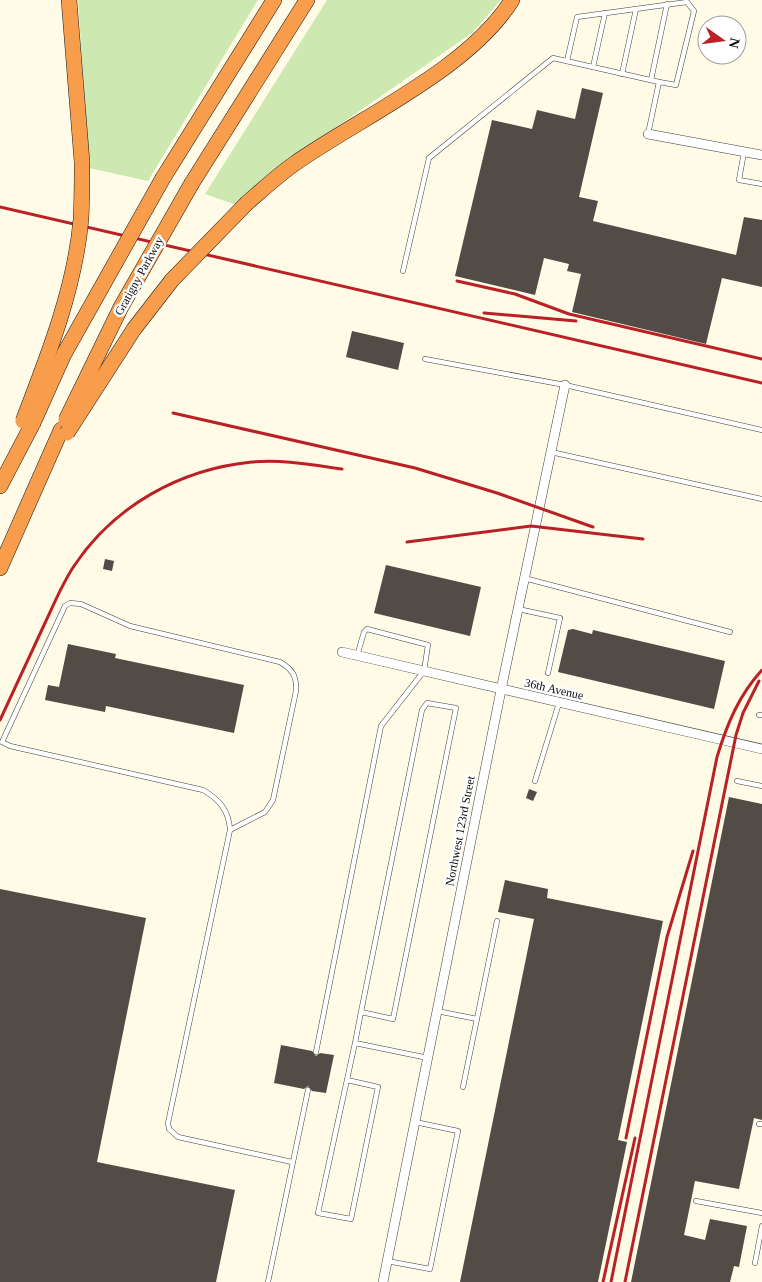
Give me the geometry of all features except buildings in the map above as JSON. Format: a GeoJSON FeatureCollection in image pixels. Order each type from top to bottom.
{"type":"FeatureCollection","features":[{"type":"Feature","properties":{"kind":"highway"},"geometry":{"type":"LineString","coordinates":[[0,486],[28,422],[57,327],[71,276],[81,220],[82,162],[69,0]]}},
{"type":"Feature","properties":{"kind":"highway"},"geometry":{"type":"LineString","coordinates":[[0,482],[28,422],[69,346],[164,178],[274,0]]}},
{"type":"Feature","properties":{"kind":"highway","name":"Gratigny Parkway"},"geometry":{"type":"LineString","coordinates":[[64,432],[121,307],[192,184],[308,0]]}},
{"type":"Feature","properties":{"kind":"highway"},"geometry":{"type":"LineString","coordinates":[[0,568],[41,474],[64,432],[134,329],[172,280],[247,203],[293,164],[449,64],[486,33],[504,13],[512,0]]}},
{"type":"Feature","properties":{"kind":"street"},"geometry":{"type":"LineString","coordinates":[[648,134],[762,155]]}},
{"type":"Feature","properties":{"kind":"street","name":"Northwest 123rd Street"},"geometry":{"type":"LineString","coordinates":[[383,1282],[501,690],[565,386]]}},
{"type":"Feature","properties":{"kind":"street","name":"36th Avenue"},"geometry":{"type":"LineString","coordinates":[[342,652],[559,704],[762,749]]}},
{"type":"Feature","properties":{"kind":"lane"},"geometry":{"type":"LineString","coordinates":[[403,271],[429,158],[553,58],[676,85],[694,11],[686,2],[577,17],[567,61]]}},
{"type":"Feature","properties":{"kind":"lane"},"geometry":{"type":"LineString","coordinates":[[651,80],[668,4]]}},
{"type":"Feature","properties":{"kind":"lane"},"geometry":{"type":"LineString","coordinates":[[622,74],[636,9]]}},
{"type":"Feature","properties":{"kind":"lane"},"geometry":{"type":"LineString","coordinates":[[593,67],[605,13]]}},
{"type":"Feature","properties":{"kind":"lane"},"geometry":{"type":"LineString","coordinates":[[648,134],[659,82]]}},
{"type":"Feature","properties":{"kind":"lane"},"geometry":{"type":"LineString","coordinates":[[744,152],[738,180],[762,184]]}},
{"type":"Feature","properties":{"kind":"lane"},"geometry":{"type":"LineString","coordinates":[[425,359],[565,386],[762,430]]}},
{"type":"Feature","properties":{"kind":"lane"},"geometry":{"type":"LineString","coordinates":[[551,452],[762,499]]}},
{"type":"Feature","properties":{"kind":"lane"},"geometry":{"type":"LineString","coordinates":[[524,578],[730,632]]}},
{"type":"Feature","properties":{"kind":"lane"},"geometry":{"type":"LineString","coordinates":[[230,830],[265,812],[273,800],[296,691],[295,676],[292,670],[280,662],[130,626],[76,602],[65,606],[2,742],[10,746],[204,790],[219,801],[224,808],[229,816],[230,830],[168,1123],[169,1129],[178,1137],[292,1162]]}},
{"type":"Feature","properties":{"kind":"lane"},"geometry":{"type":"LineString","coordinates":[[518,609],[560,618],[548,673]]}},
{"type":"Feature","properties":{"kind":"lane"},"geometry":{"type":"LineString","coordinates":[[316,1052],[381,726],[424,671],[428,645],[423,642],[368,629],[364,632],[357,656]]}},
{"type":"Feature","properties":{"kind":"lane"},"geometry":{"type":"LineString","coordinates":[[347,1080],[378,1087],[351,1219],[318,1213],[347,1080],[355,1044],[361,1012],[422,710],[427,703],[456,708],[393,1019],[361,1012]]}},
{"type":"Feature","properties":{"kind":"lane"},"geometry":{"type":"LineString","coordinates":[[535,781],[559,704]]}},
{"type":"Feature","properties":{"kind":"lane"},"geometry":{"type":"LineString","coordinates":[[737,781],[762,786]]}},
{"type":"Feature","properties":{"kind":"lane"},"geometry":{"type":"LineString","coordinates":[[463,1087],[497,921]]}},
{"type":"Feature","properties":{"kind":"lane"},"geometry":{"type":"LineString","coordinates":[[437,1011],[477,1019]]}},
{"type":"Feature","properties":{"kind":"lane"},"geometry":{"type":"LineString","coordinates":[[355,1044],[428,1058]]}},
{"type":"Feature","properties":{"kind":"lane"},"geometry":{"type":"LineString","coordinates":[[268,1282],[308,1090]]}},
{"type":"Feature","properties":{"kind":"lane"},"geometry":{"type":"LineString","coordinates":[[387,1261],[430,1269],[458,1131],[415,1122]]}},
{"type":"Feature","properties":{"kind":"lane"},"geometry":{"type":"LineString","coordinates":[[696,1201],[762,1213]]}},
{"type":"Feature","properties":{"kind":"lane"},"geometry":{"type":"LineString","coordinates":[[755,1263],[762,1226]]}},
{"type":"Feature","properties":{"kind":"green space"},"geometry":{"type":"Polygon","coordinates":[[[78,0],[258,0],[148,181],[89,168],[78,0]]]}},
{"type":"Feature","properties":{"kind":"green space"},"geometry":{"type":"Polygon","coordinates":[[[327,0],[501,0],[472,33],[299,153],[239,206],[205,194],[327,0]]]}},
{"type":"Feature","properties":{"kind":"railway"},"geometry":{"type":"LineString","coordinates":[[0,207],[762,383]]}},
{"type":"Feature","properties":{"kind":"railway"},"geometry":{"type":"LineString","coordinates":[[457,281],[515,294],[569,314],[762,359]]}},
{"type":"Feature","properties":{"kind":"railway"},"geometry":{"type":"LineString","coordinates":[[484,313],[576,321]]}},
{"type":"Feature","properties":{"kind":"railway"},"geometry":{"type":"LineString","coordinates":[[173,413],[415,468],[497,493],[593,527]]}},
{"type":"Feature","properties":{"kind":"railway"},"geometry":{"type":"LineString","coordinates":[[0,720],[58,594],[74,566],[109,525],[129,509],[151,494],[175,482],[225,466],[275,461],[342,469]]}},
{"type":"Feature","properties":{"kind":"railway"},"geometry":{"type":"LineString","coordinates":[[407,542],[531,526],[643,539]]}},
{"type":"Feature","properties":{"kind":"railway"},"geometry":{"type":"LineString","coordinates":[[611,1282],[717,757],[725,733],[740,700],[762,670]]}},
{"type":"Feature","properties":{"kind":"railway"},"geometry":{"type":"LineString","coordinates":[[625,1282],[736,735],[743,713],[759,681]]}},
{"type":"Feature","properties":{"kind":"railway"},"geometry":{"type":"LineString","coordinates":[[626,1138],[667,937],[693,851]]}},
{"type":"Feature","properties":{"kind":"railway"},"geometry":{"type":"LineString","coordinates":[[603,1282],[635,1138]]}}]}
